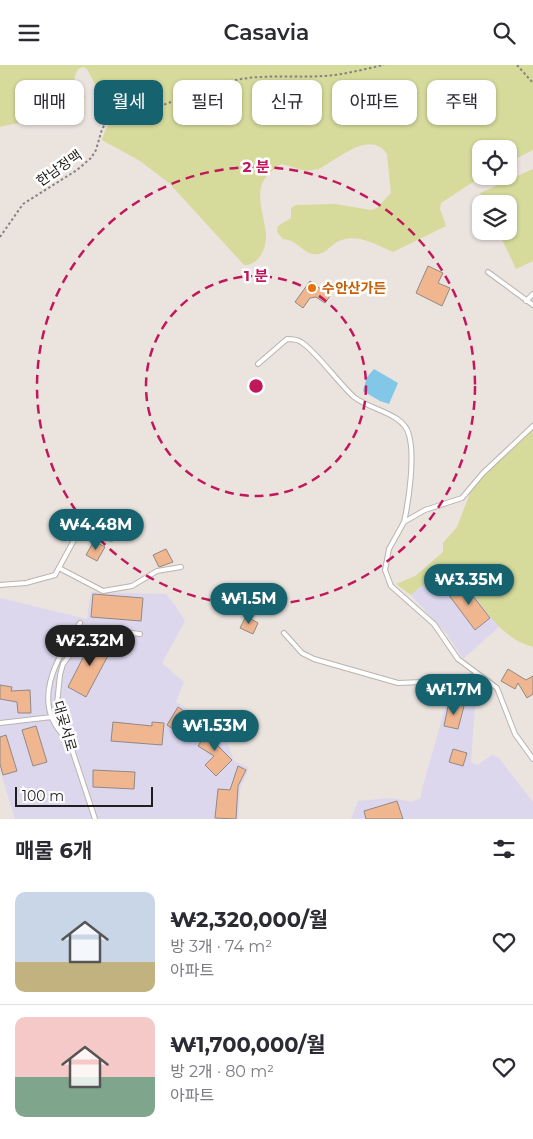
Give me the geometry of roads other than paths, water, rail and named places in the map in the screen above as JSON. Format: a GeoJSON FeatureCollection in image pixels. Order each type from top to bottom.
{"type":"FeatureCollection","features":[{"type":"Feature","properties":{"kind":"lane"},"geometry":{"type":"LineString","coordinates":[[488,272],[533,305]]}},
{"type":"Feature","properties":{"kind":"lane"},"geometry":{"type":"LineString","coordinates":[[526,301],[533,294]]}},
{"type":"Feature","properties":{"kind":"lane"},"geometry":{"type":"LineString","coordinates":[[258,364],[286,339],[303,342],[354,397],[368,407],[398,419],[405,425],[410,435],[411,464],[404,522]]}},
{"type":"Feature","properties":{"kind":"lane"},"geometry":{"type":"LineString","coordinates":[[533,426],[483,473],[462,497],[425,510],[404,522],[395,535],[389,549],[385,570],[391,586],[440,630],[458,659],[496,687],[511,725],[533,759]]}},
{"type":"Feature","properties":{"kind":"lane"},"geometry":{"type":"LineString","coordinates":[[0,585],[47,578],[55,575],[80,529],[88,524],[94,525],[111,539]]}},
{"type":"Feature","properties":{"kind":"lane"},"geometry":{"type":"LineString","coordinates":[[59,568],[103,591],[132,586],[157,571],[181,567]]}},
{"type":"Feature","properties":{"kind":"lane"},"geometry":{"type":"LineString","coordinates":[[70,741],[59,732],[48,703],[52,670],[60,653],[80,623]]}},
{"type":"Feature","properties":{"kind":"lane","name":"대곶서로"},"geometry":{"type":"LineString","coordinates":[[94,819],[57,704],[56,695],[60,675],[71,652],[88,631],[98,629],[140,634]]}},
{"type":"Feature","properties":{"kind":"lane"},"geometry":{"type":"LineString","coordinates":[[284,633],[302,653],[314,659],[398,683],[447,681],[478,675]]}},
{"type":"Feature","properties":{"kind":"lane"},"geometry":{"type":"LineString","coordinates":[[0,723],[52,717]]}},
{"type":"Feature","properties":{"kind":"water"},"geometry":{"type":"Polygon","coordinates":[[[374,369],[398,383],[389,404],[363,391],[367,377],[374,369]]]}},
{"type":"Feature","properties":{"kind":"place","name":"수안산가든"},"geometry":{"type":"Point","coordinates":[312,288]}}]}
